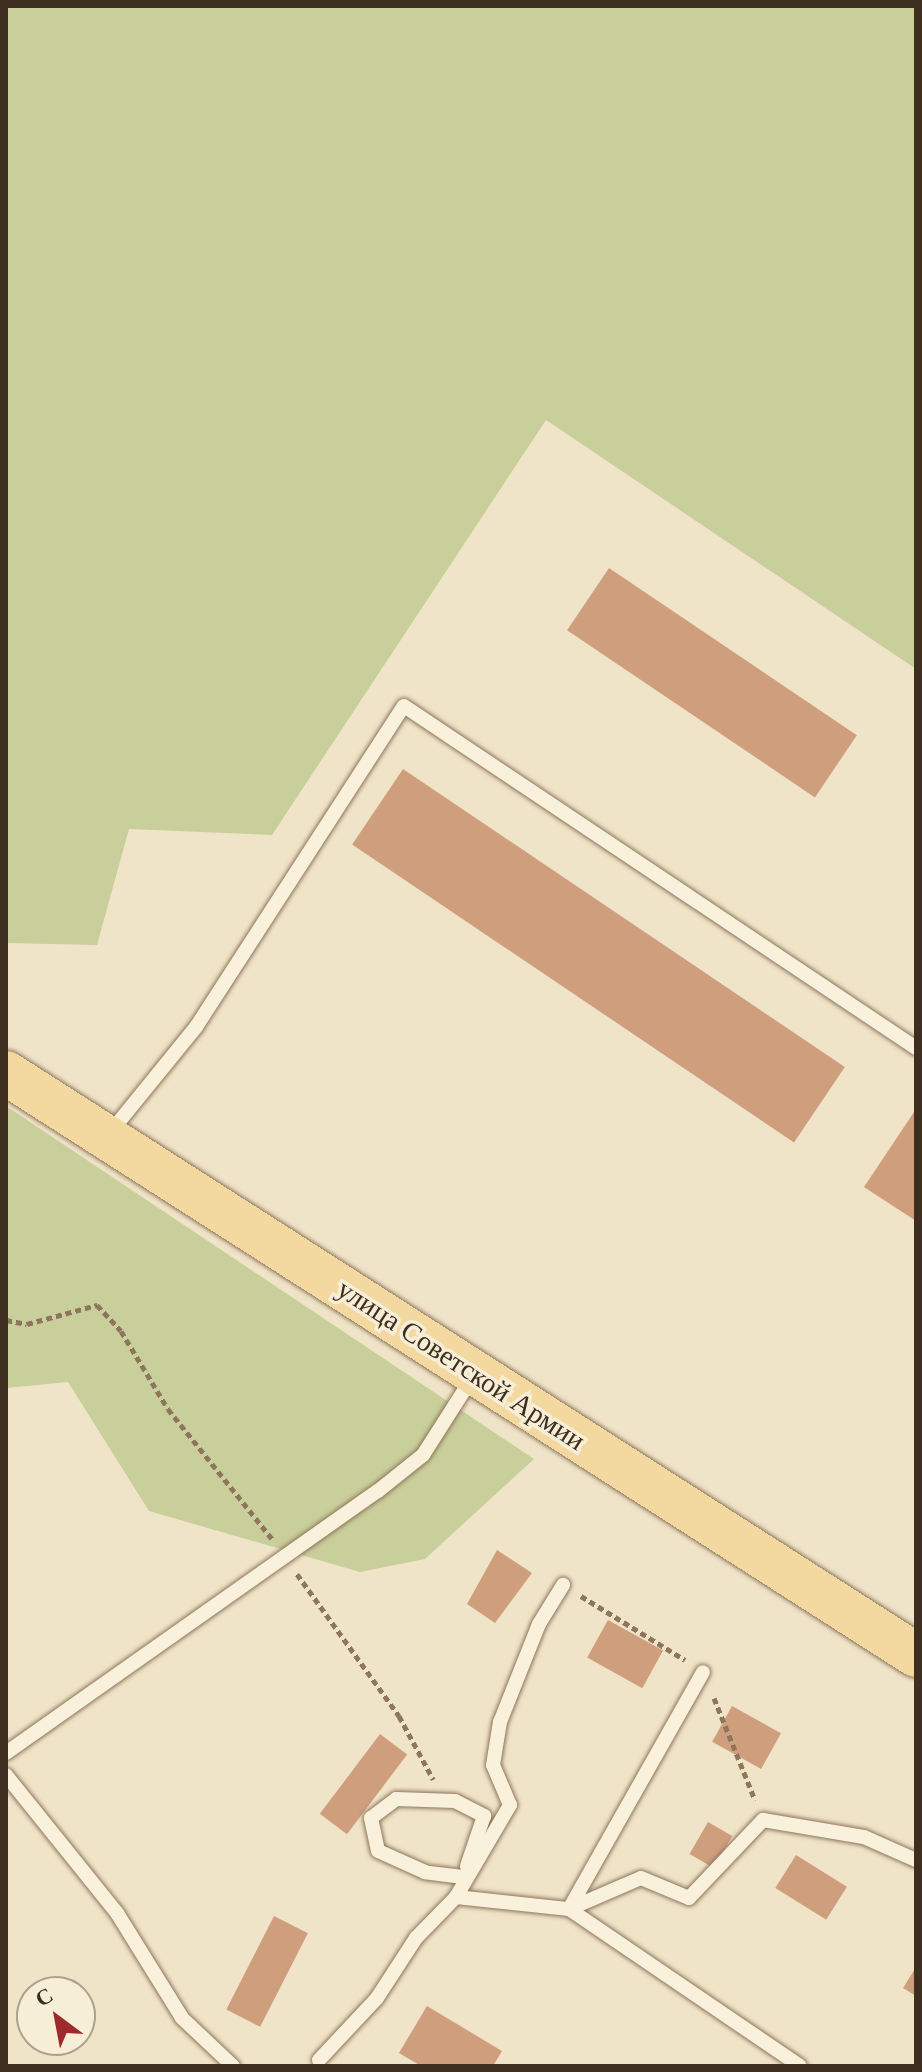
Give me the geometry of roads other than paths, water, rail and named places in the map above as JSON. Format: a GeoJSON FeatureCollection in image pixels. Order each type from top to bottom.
{"type":"FeatureCollection","features":[{"type":"Feature","properties":{"kind":"main road","name":"улица Советской Армии"},"geometry":{"type":"LineString","coordinates":[[6,1073],[916,1655]]}},
{"type":"Feature","properties":{"kind":"lane"},"geometry":{"type":"LineString","coordinates":[[106,1137],[196,1027],[404,706],[916,1048]]}},
{"type":"Feature","properties":{"kind":"lane"},"geometry":{"type":"LineString","coordinates":[[6,1753],[423,1455],[475,1374]]}},
{"type":"Feature","properties":{"kind":"lane"},"geometry":{"type":"LineString","coordinates":[[320,2064],[377,1998],[416,1938],[456,1897],[510,1805],[493,1765],[500,1722],[539,1624],[563,1585]]}},
{"type":"Feature","properties":{"kind":"lane"},"geometry":{"type":"LineString","coordinates":[[569,1909],[703,1672]]}},
{"type":"Feature","properties":{"kind":"lane"},"geometry":{"type":"LineString","coordinates":[[6,1775],[117,1913],[182,2018],[233,2066]]}},
{"type":"Feature","properties":{"kind":"lane"},"geometry":{"type":"LineString","coordinates":[[456,1897],[463,1877],[484,1816],[444,1801],[396,1799],[371,1818],[378,1851],[425,1872],[463,1877]]}},
{"type":"Feature","properties":{"kind":"lane"},"geometry":{"type":"LineString","coordinates":[[569,1909],[641,1878],[689,1898],[763,1820],[864,1837],[916,1860]]}},
{"type":"Feature","properties":{"kind":"lane"},"geometry":{"type":"LineString","coordinates":[[456,1897],[569,1909],[800,2066]]}}]}
